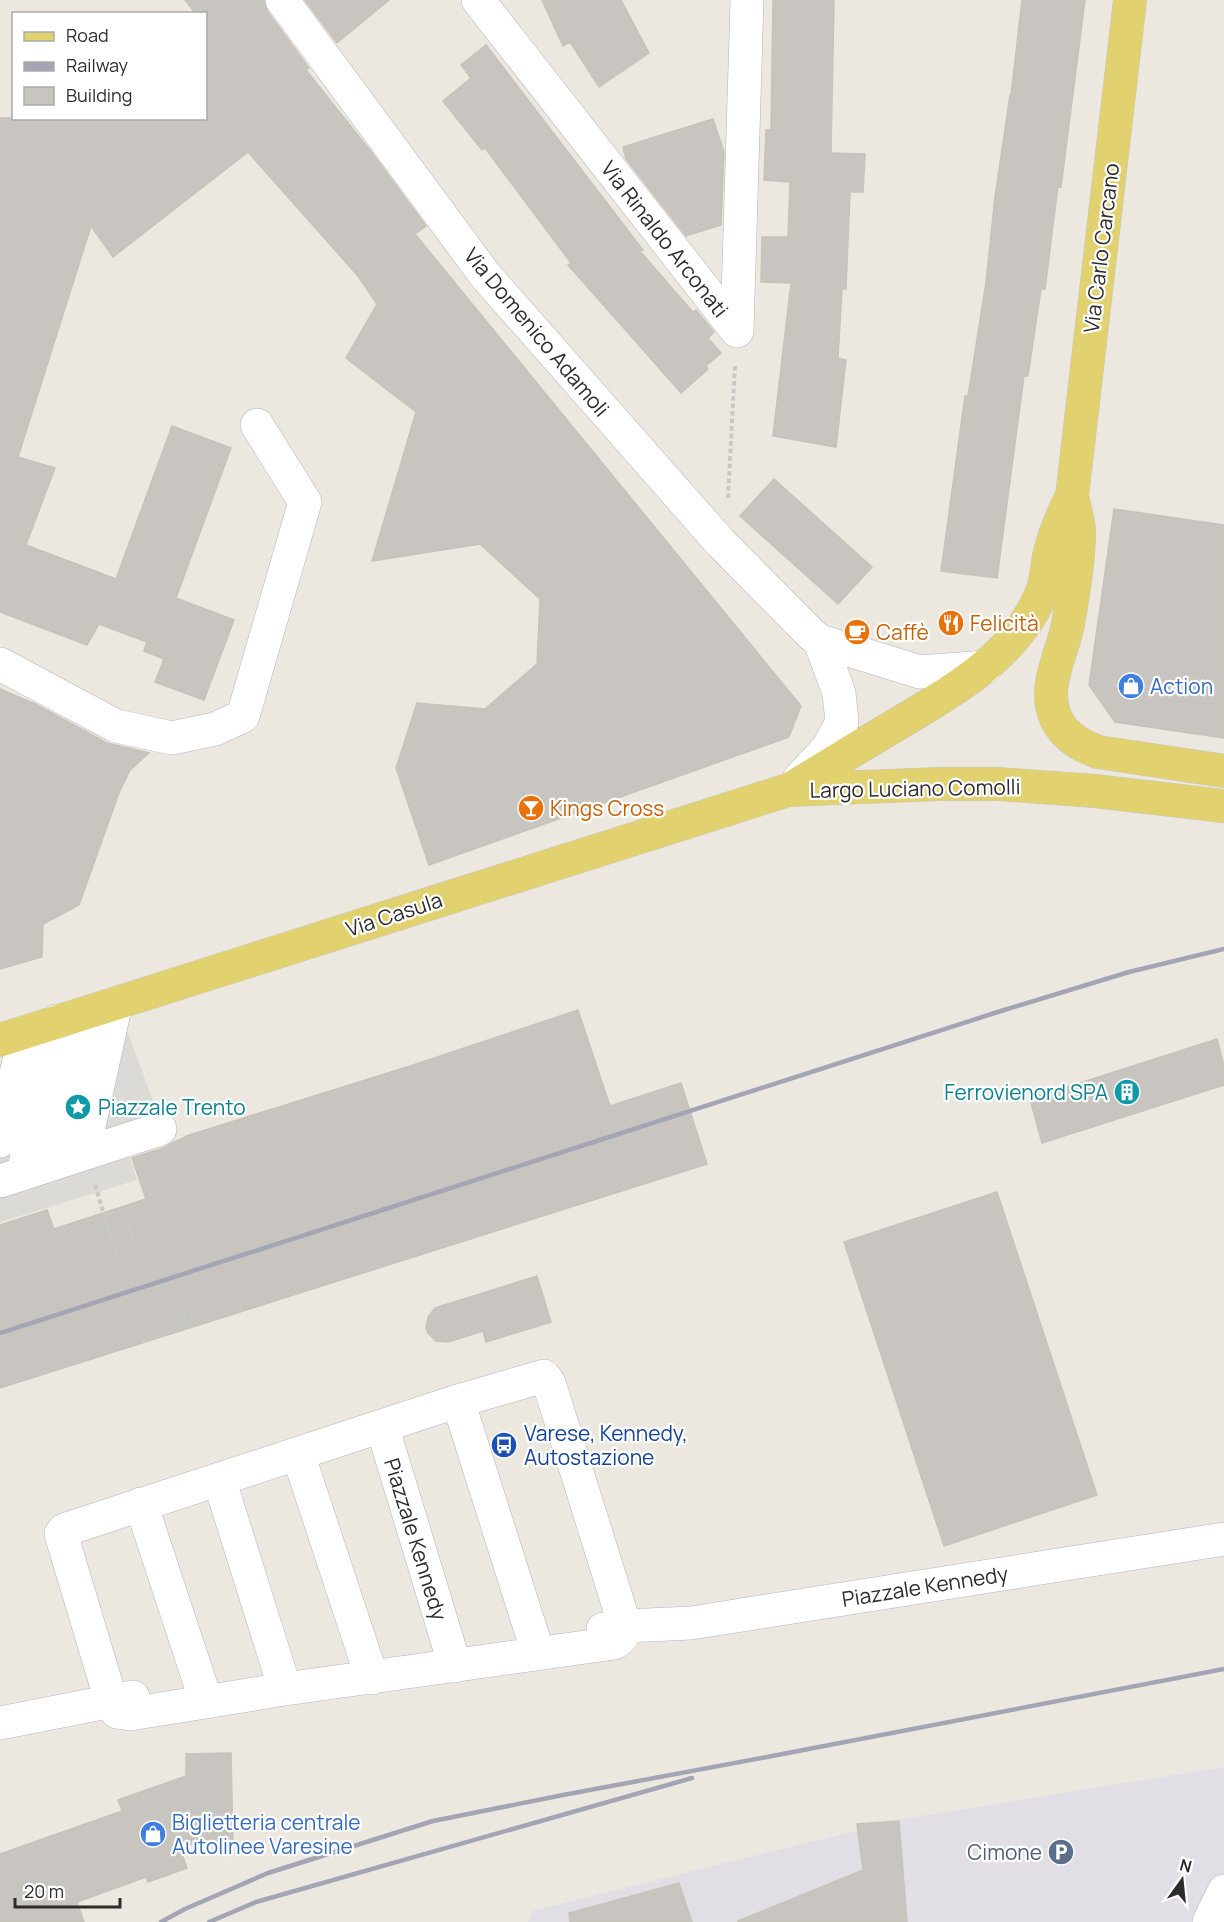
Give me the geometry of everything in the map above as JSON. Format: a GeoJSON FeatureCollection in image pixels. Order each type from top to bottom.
{"type":"FeatureCollection","features":[{"type":"Feature","properties":{"kind":"main road","name":"Via Carlo Carcano"},"geometry":{"type":"LineString","coordinates":[[1131,0],[1072,496],[1079,530],[1074,582],[1067,626],[1051,692],[1053,709],[1059,725],[1069,737],[1083,747],[1098,752],[1224,771]]}},
{"type":"Feature","properties":{"kind":"main road","name":"Via Carlo Carcano"},"geometry":{"type":"LineString","coordinates":[[986,667],[1006,647],[1026,620],[1042,591],[1059,523],[1072,496]]}},
{"type":"Feature","properties":{"kind":"main road","name":"Largo Luciano Comolli"},"geometry":{"type":"LineString","coordinates":[[788,790],[944,697],[986,667]]}},
{"type":"Feature","properties":{"kind":"main road","name":"Largo Luciano Comolli"},"geometry":{"type":"LineString","coordinates":[[788,790],[939,783],[998,784],[1095,791],[1224,806]]}},
{"type":"Feature","properties":{"kind":"main road","name":"Via Casula"},"geometry":{"type":"LineString","coordinates":[[13,1036],[788,790]]}},
{"type":"Feature","properties":{"kind":"street","name":"Via Domenico Adamoli"},"geometry":{"type":"LineString","coordinates":[[282,0],[485,275],[720,542],[820,641],[839,693],[842,723],[828,748],[788,790]]}},
{"type":"Feature","properties":{"kind":"street","name":"Via Rinaldo Arconati"},"geometry":{"type":"LineString","coordinates":[[478,0],[737,331]]}},
{"type":"Feature","properties":{"kind":"street","name":"Via Rinaldo Arconati"},"geometry":{"type":"LineString","coordinates":[[737,331],[747,0]]}},
{"type":"Feature","properties":{"kind":"street"},"geometry":{"type":"LineString","coordinates":[[0,664],[116,726],[172,738],[215,729],[243,716],[305,502],[257,425]]}},
{"type":"Feature","properties":{"kind":"street","name":"Via Domenico Adamoli"},"geometry":{"type":"LineString","coordinates":[[820,641],[920,672],[986,667]]}},
{"type":"Feature","properties":{"kind":"street"},"geometry":{"type":"LineString","coordinates":[[69,1158],[86,1013]]}},
{"type":"Feature","properties":{"kind":"street"},"geometry":{"type":"LineString","coordinates":[[11,1177],[86,1013]]}},
{"type":"Feature","properties":{"kind":"street"},"geometry":{"type":"LineString","coordinates":[[0,1141],[13,1036]]}},
{"type":"Feature","properties":{"kind":"street"},"geometry":{"type":"LineString","coordinates":[[11,1177],[160,1129]]}},
{"type":"Feature","properties":{"kind":"street"},"geometry":{"type":"LineString","coordinates":[[111,1701],[61,1534],[69,1528],[141,1504],[535,1377],[547,1378],[625,1626]]}},
{"type":"Feature","properties":{"kind":"street"},"geometry":{"type":"LineString","coordinates":[[458,1401],[536,1646]]}},
{"type":"Feature","properties":{"kind":"street","name":"Piazzale Kennedy"},"geometry":{"type":"LineString","coordinates":[[382,1426],[453,1658]]}},
{"type":"Feature","properties":{"kind":"street"},"geometry":{"type":"LineString","coordinates":[[298,1454],[369,1671]]}},
{"type":"Feature","properties":{"kind":"street"},"geometry":{"type":"LineString","coordinates":[[219,1479],[283,1682]]}},
{"type":"Feature","properties":{"kind":"street"},"geometry":{"type":"LineString","coordinates":[[141,1504],[203,1694]]}},
{"type":"Feature","properties":{"kind":"street","name":"Piazzale Kennedy"},"geometry":{"type":"LineString","coordinates":[[0,1746],[10,1721],[111,1701],[203,1694],[369,1671],[536,1646],[625,1626],[691,1623],[1224,1539]]}},
{"type":"Feature","properties":{"kind":"street"},"geometry":{"type":"LineString","coordinates":[[1209,1922],[1224,1891]]}},
{"type":"Feature","properties":{"kind":"path"},"geometry":{"type":"LineString","coordinates":[[720,542],[727,524],[737,331]]}},
{"type":"Feature","properties":{"kind":"path"},"geometry":{"type":"LineString","coordinates":[[130,1262],[120,1268],[103,1214],[124,1210],[134,1241]]}},
{"type":"Feature","properties":{"kind":"path"},"geometry":{"type":"LineString","coordinates":[[161,1323],[212,1308]]}},
{"type":"Feature","properties":{"kind":"path"},"geometry":{"type":"LineString","coordinates":[[120,1338],[140,1331],[142,1340],[164,1333]]}},
{"type":"Feature","properties":{"kind":"shaded area","name":"Piazzale Trento"},"geometry":{"type":"Polygon","coordinates":[[[128,1033],[168,1141],[129,1155],[137,1180],[0,1222],[0,1073],[128,1033]]]}},
{"type":"Feature","properties":{"kind":"shaded area"},"geometry":{"type":"Polygon","coordinates":[[[1224,1767],[1224,1922],[528,1922],[532,1911],[908,1818],[1224,1767]]]}},
{"type":"Feature","properties":{"kind":"building"},"geometry":{"type":"Polygon","coordinates":[[[185,0],[264,0],[267,11],[309,68],[306,70],[426,226],[415,234],[801,706],[789,737],[429,865],[396,768],[417,703],[485,709],[537,664],[540,599],[480,544],[372,561],[416,412],[346,358],[377,304],[358,276],[248,152],[113,257],[91,226],[18,457],[55,468],[26,545],[116,579],[172,426],[231,448],[176,598],[234,620],[204,700],[155,682],[164,659],[144,651],[147,642],[99,624],[87,645],[0,612],[0,118],[12,118],[12,120],[207,120],[207,12],[194,12],[185,0]]]}},
{"type":"Feature","properties":{"kind":"building"},"geometry":{"type":"Polygon","coordinates":[[[305,0],[389,0],[337,43],[305,0]]]}},
{"type":"Feature","properties":{"kind":"building"},"geometry":{"type":"Polygon","coordinates":[[[542,0],[621,0],[649,53],[599,87],[570,42],[563,46],[542,0]]]}},
{"type":"Feature","properties":{"kind":"building"},"geometry":{"type":"Polygon","coordinates":[[[773,0],[834,0],[831,153],[865,154],[863,192],[850,192],[846,289],[842,289],[838,358],[846,360],[836,447],[773,436],[791,283],[761,282],[762,237],[788,237],[790,182],[764,180],[766,130],[771,130],[773,0]]]}},
{"type":"Feature","properties":{"kind":"building"},"geometry":{"type":"Polygon","coordinates":[[[1022,0],[1085,0],[1061,187],[1058,186],[1045,289],[1041,289],[1028,376],[1024,376],[997,578],[941,571],[965,396],[968,396],[986,282],[995,197],[1011,95],[1022,0]]]}},
{"type":"Feature","properties":{"kind":"building"},"geometry":{"type":"Polygon","coordinates":[[[486,45],[643,250],[640,251],[693,312],[696,310],[714,332],[708,338],[721,353],[706,366],[708,369],[681,393],[568,265],[571,263],[485,148],[482,150],[443,101],[471,78],[461,65],[486,45]]]}},
{"type":"Feature","properties":{"kind":"building"},"geometry":{"type":"Polygon","coordinates":[[[713,119],[724,152],[721,225],[686,236],[626,159],[623,147],[713,119]]]}},
{"type":"Feature","properties":{"kind":"building"},"geometry":{"type":"Polygon","coordinates":[[[774,479],[872,567],[838,604],[740,516],[774,479]]]}},
{"type":"Feature","properties":{"kind":"building"},"geometry":{"type":"Polygon","coordinates":[[[1114,509],[1224,525],[1224,738],[1115,722],[1089,685],[1114,509]]]}},
{"type":"Feature","properties":{"kind":"building"},"geometry":{"type":"Polygon","coordinates":[[[0,689],[35,704],[107,743],[149,753],[130,770],[119,793],[79,905],[43,924],[42,957],[0,969],[0,689]]]}},
{"type":"Feature","properties":{"kind":"building"},"geometry":{"type":"Polygon","coordinates":[[[578,1010],[610,1106],[681,1083],[707,1164],[0,1388],[0,1225],[47,1210],[54,1229],[146,1199],[132,1158],[166,1147],[186,1136],[410,1066],[578,1010]]]}},
{"type":"Feature","properties":{"kind":"building","name":"Ferrovienord SPA"},"geometry":{"type":"Polygon","coordinates":[[[1217,1039],[1224,1066],[1224,1085],[1042,1143],[1030,1099],[1217,1039]]]}},
{"type":"Feature","properties":{"kind":"building"},"geometry":{"type":"Polygon","coordinates":[[[997,1192],[1097,1495],[944,1546],[844,1242],[997,1192]]]}},
{"type":"Feature","properties":{"kind":"building"},"geometry":{"type":"Polygon","coordinates":[[[537,1276],[551,1322],[486,1342],[483,1331],[448,1342],[436,1341],[428,1333],[426,1328],[428,1317],[435,1308],[537,1276]]]}},
{"type":"Feature","properties":{"kind":"building"},"geometry":{"type":"Polygon","coordinates":[[[231,1753],[233,1844],[179,1845],[187,1868],[148,1882],[146,1877],[77,1902],[84,1922],[0,1922],[0,1854],[122,1811],[118,1800],[186,1776],[186,1754],[231,1753]]]}},
{"type":"Feature","properties":{"kind":"building"},"geometry":{"type":"Polygon","coordinates":[[[899,1821],[907,1922],[738,1922],[863,1870],[857,1824],[899,1821]]]}},
{"type":"Feature","properties":{"kind":"building"},"geometry":{"type":"Polygon","coordinates":[[[679,1883],[692,1922],[570,1922],[569,1913],[679,1883]]]}},
{"type":"Feature","properties":{"kind":"railway"},"geometry":{"type":"LineString","coordinates":[[0,1333],[1004,1010],[1129,972],[1224,949]]}},
{"type":"Feature","properties":{"kind":"railway"},"geometry":{"type":"LineString","coordinates":[[161,1922],[185,1909],[268,1873],[433,1821],[1224,1669]]}},
{"type":"Feature","properties":{"kind":"railway"},"geometry":{"type":"LineString","coordinates":[[209,1922],[256,1902],[692,1778]]}},
{"type":"Feature","properties":{"kind":"place","name":"Felicità"},"geometry":{"type":"Point","coordinates":[951,623]}},
{"type":"Feature","properties":{"kind":"place","name":"Caffè"},"geometry":{"type":"Point","coordinates":[857,632]}},
{"type":"Feature","properties":{"kind":"place","name":"Action"},"geometry":{"type":"Point","coordinates":[1131,686]}},
{"type":"Feature","properties":{"kind":"place","name":"Kings Cross"},"geometry":{"type":"Point","coordinates":[531,808]}},
{"type":"Feature","properties":{"kind":"place","name":"Ferrovienord SPA"},"geometry":{"type":"Point","coordinates":[1127,1092]}},
{"type":"Feature","properties":{"kind":"place","name":"Piazzale Trento"},"geometry":{"type":"Point","coordinates":[78,1107]}},
{"type":"Feature","properties":{"kind":"place","name":"Varese, Kennedy, Autostazione"},"geometry":{"type":"Point","coordinates":[504,1445]}},
{"type":"Feature","properties":{"kind":"place","name":"Biglietteria centrale Autolinee Varesine"},"geometry":{"type":"Point","coordinates":[153,1834]}},
{"type":"Feature","properties":{"kind":"place","name":"Cimone"},"geometry":{"type":"Point","coordinates":[1061,1852]}}]}
